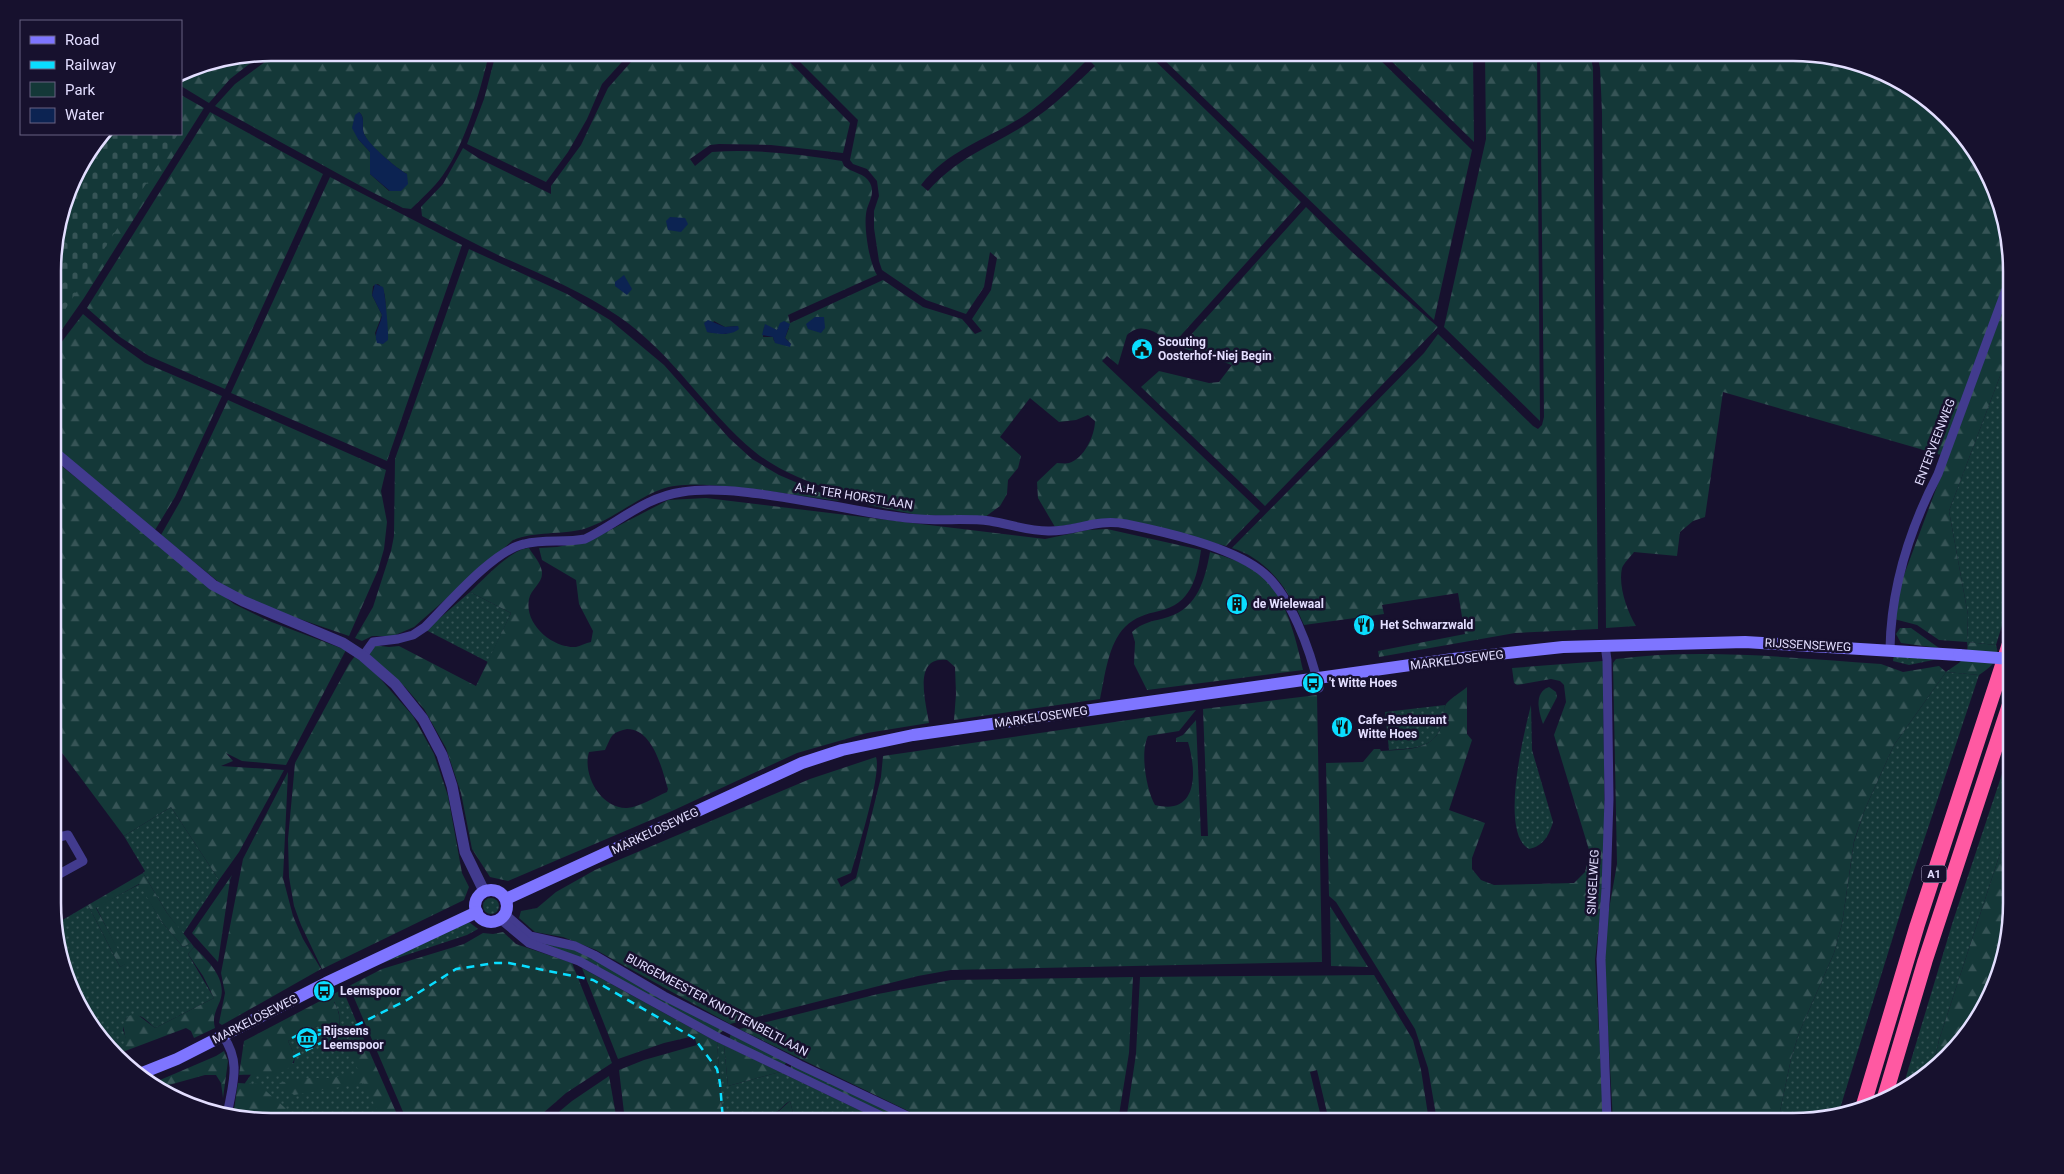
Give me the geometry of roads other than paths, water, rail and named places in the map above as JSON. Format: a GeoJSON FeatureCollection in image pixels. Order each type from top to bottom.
{"type":"FeatureCollection","features":[{"type":"Feature","properties":{"kind":"highway","name":"A1"},"geometry":{"type":"LineString","coordinates":[[1865,1100],[1917,926],[2003,663]]}},
{"type":"Feature","properties":{"kind":"highway","name":"A1"},"geometry":{"type":"LineString","coordinates":[[1887,1090],[1925,961],[2003,724]]}},
{"type":"Feature","properties":{"kind":"main road","name":"RIJSSENSEWEG"},"geometry":{"type":"LineString","coordinates":[[1605,645],[1745,642],[1890,649],[2003,659]]}},
{"type":"Feature","properties":{"kind":"main road","name":"MARKELOSEWEG"},"geometry":{"type":"LineString","coordinates":[[506,899],[754,784],[802,763],[842,750],[913,735],[1318,683],[1488,655],[1605,645]]}},
{"type":"Feature","properties":{"kind":"main road"},"geometry":{"type":"LineString","coordinates":[[496,890],[506,899],[503,917],[488,922],[476,912],[477,898],[484,891],[496,890]]}},
{"type":"Feature","properties":{"kind":"main road","name":"MARKELOSEWEG"},"geometry":{"type":"LineString","coordinates":[[147,1071],[223,1036],[476,912]]}},
{"type":"Feature","properties":{"kind":"street","name":"ENTERVEENWEG"},"geometry":{"type":"LineString","coordinates":[[1890,649],[1892,602],[1900,572],[1923,504],[1938,474],[2003,298]]}},
{"type":"Feature","properties":{"kind":"street"},"geometry":{"type":"LineString","coordinates":[[61,458],[213,585],[243,601],[333,638],[363,656],[407,697],[434,736],[452,786],[465,852],[484,891]]}},
{"type":"Feature","properties":{"kind":"street","name":"A.H. TER HORSTLAAN"},"geometry":{"type":"LineString","coordinates":[[363,656],[373,642],[398,639],[413,634],[424,627],[495,559],[516,546],[537,541],[574,541],[585,538],[662,496],[684,491],[700,491],[770,496],[918,519],[988,521],[1048,531],[1085,524],[1114,523],[1174,536],[1241,558],[1267,576],[1281,592],[1287,604],[1307,648],[1318,683]]}},
{"type":"Feature","properties":{"kind":"street","name":"SINGELWEG"},"geometry":{"type":"LineString","coordinates":[[1605,645],[1608,660],[1609,799],[1601,959],[1607,1113]]}},
{"type":"Feature","properties":{"kind":"street"},"geometry":{"type":"LineString","coordinates":[[61,836],[68,835],[83,861],[61,873]]}},
{"type":"Feature","properties":{"kind":"street","name":"BURGEMEESTER KNOTTENBELTLAAN"},"geometry":{"type":"LineString","coordinates":[[503,917],[530,936],[575,946],[594,955],[672,1000],[800,1065],[901,1113]]}},
{"type":"Feature","properties":{"kind":"street","name":"BURGEMEESTER KNOTTENBELTLAAN"},"geometry":{"type":"LineString","coordinates":[[503,917],[528,943],[579,961],[719,1038],[875,1113]]}},
{"type":"Feature","properties":{"kind":"street"},"geometry":{"type":"LineString","coordinates":[[223,1036],[233,1053],[235,1062],[227,1108]]}},
{"type":"Feature","properties":{"kind":"water"},"geometry":{"type":"Polygon","coordinates":[[[359,112],[363,119],[363,131],[367,139],[396,167],[407,174],[408,184],[401,191],[390,191],[370,174],[370,152],[358,139],[352,128],[355,115],[359,112]]]}},
{"type":"Feature","properties":{"kind":"water"},"geometry":{"type":"Polygon","coordinates":[[[670,217],[685,218],[688,224],[681,232],[668,230],[666,221],[670,217]]]}},
{"type":"Feature","properties":{"kind":"water"},"geometry":{"type":"Polygon","coordinates":[[[624,275],[632,289],[627,295],[615,286],[615,282],[624,275]]]}},
{"type":"Feature","properties":{"kind":"water"},"geometry":{"type":"Polygon","coordinates":[[[375,284],[383,287],[385,296],[388,340],[383,344],[377,343],[376,339],[382,315],[372,295],[375,284]]]}},
{"type":"Feature","properties":{"kind":"water"},"geometry":{"type":"Polygon","coordinates":[[[815,317],[824,317],[825,328],[821,333],[808,329],[806,324],[815,317]]]}},
{"type":"Feature","properties":{"kind":"water"},"geometry":{"type":"Polygon","coordinates":[[[708,320],[725,327],[738,326],[739,329],[728,334],[707,332],[704,323],[708,320]]]}},
{"type":"Feature","properties":{"kind":"water"},"geometry":{"type":"Polygon","coordinates":[[[784,321],[790,324],[785,338],[791,344],[790,347],[775,343],[773,337],[762,335],[765,324],[777,330],[780,323],[784,321]]]}},
{"type":"Feature","properties":{"kind":"railway"},"geometry":{"type":"LineString","coordinates":[[293,1057],[407,1000],[456,969],[495,963],[509,963],[593,980],[694,1038],[717,1069],[722,1113]]}},
{"type":"Feature","properties":{"kind":"railway"},"geometry":{"type":"LineString","coordinates":[[315,1036],[336,1028]]}},
{"type":"Feature","properties":{"kind":"railway"},"geometry":{"type":"LineString","coordinates":[[292,1038],[309,1029],[326,1031]]}},
{"type":"Feature","properties":{"kind":"place","name":"Scouting Oosterhof-Niej Begin"},"geometry":{"type":"Point","coordinates":[1142,349]}},
{"type":"Feature","properties":{"kind":"place","name":"de Wielewaal"},"geometry":{"type":"Point","coordinates":[1237,604]}},
{"type":"Feature","properties":{"kind":"place","name":"Het Schwarzwald"},"geometry":{"type":"Point","coordinates":[1364,625]}},
{"type":"Feature","properties":{"kind":"place","name":"'t Witte Hoes"},"geometry":{"type":"Point","coordinates":[1313,683]}},
{"type":"Feature","properties":{"kind":"place","name":"Cafe-Restaurant Witte Hoes"},"geometry":{"type":"Point","coordinates":[1342,727]}},
{"type":"Feature","properties":{"kind":"place","name":"Leemspoor"},"geometry":{"type":"Point","coordinates":[324,991]}},
{"type":"Feature","properties":{"kind":"place","name":"Rijssens Leemspoor"},"geometry":{"type":"Point","coordinates":[307,1038]}}]}
